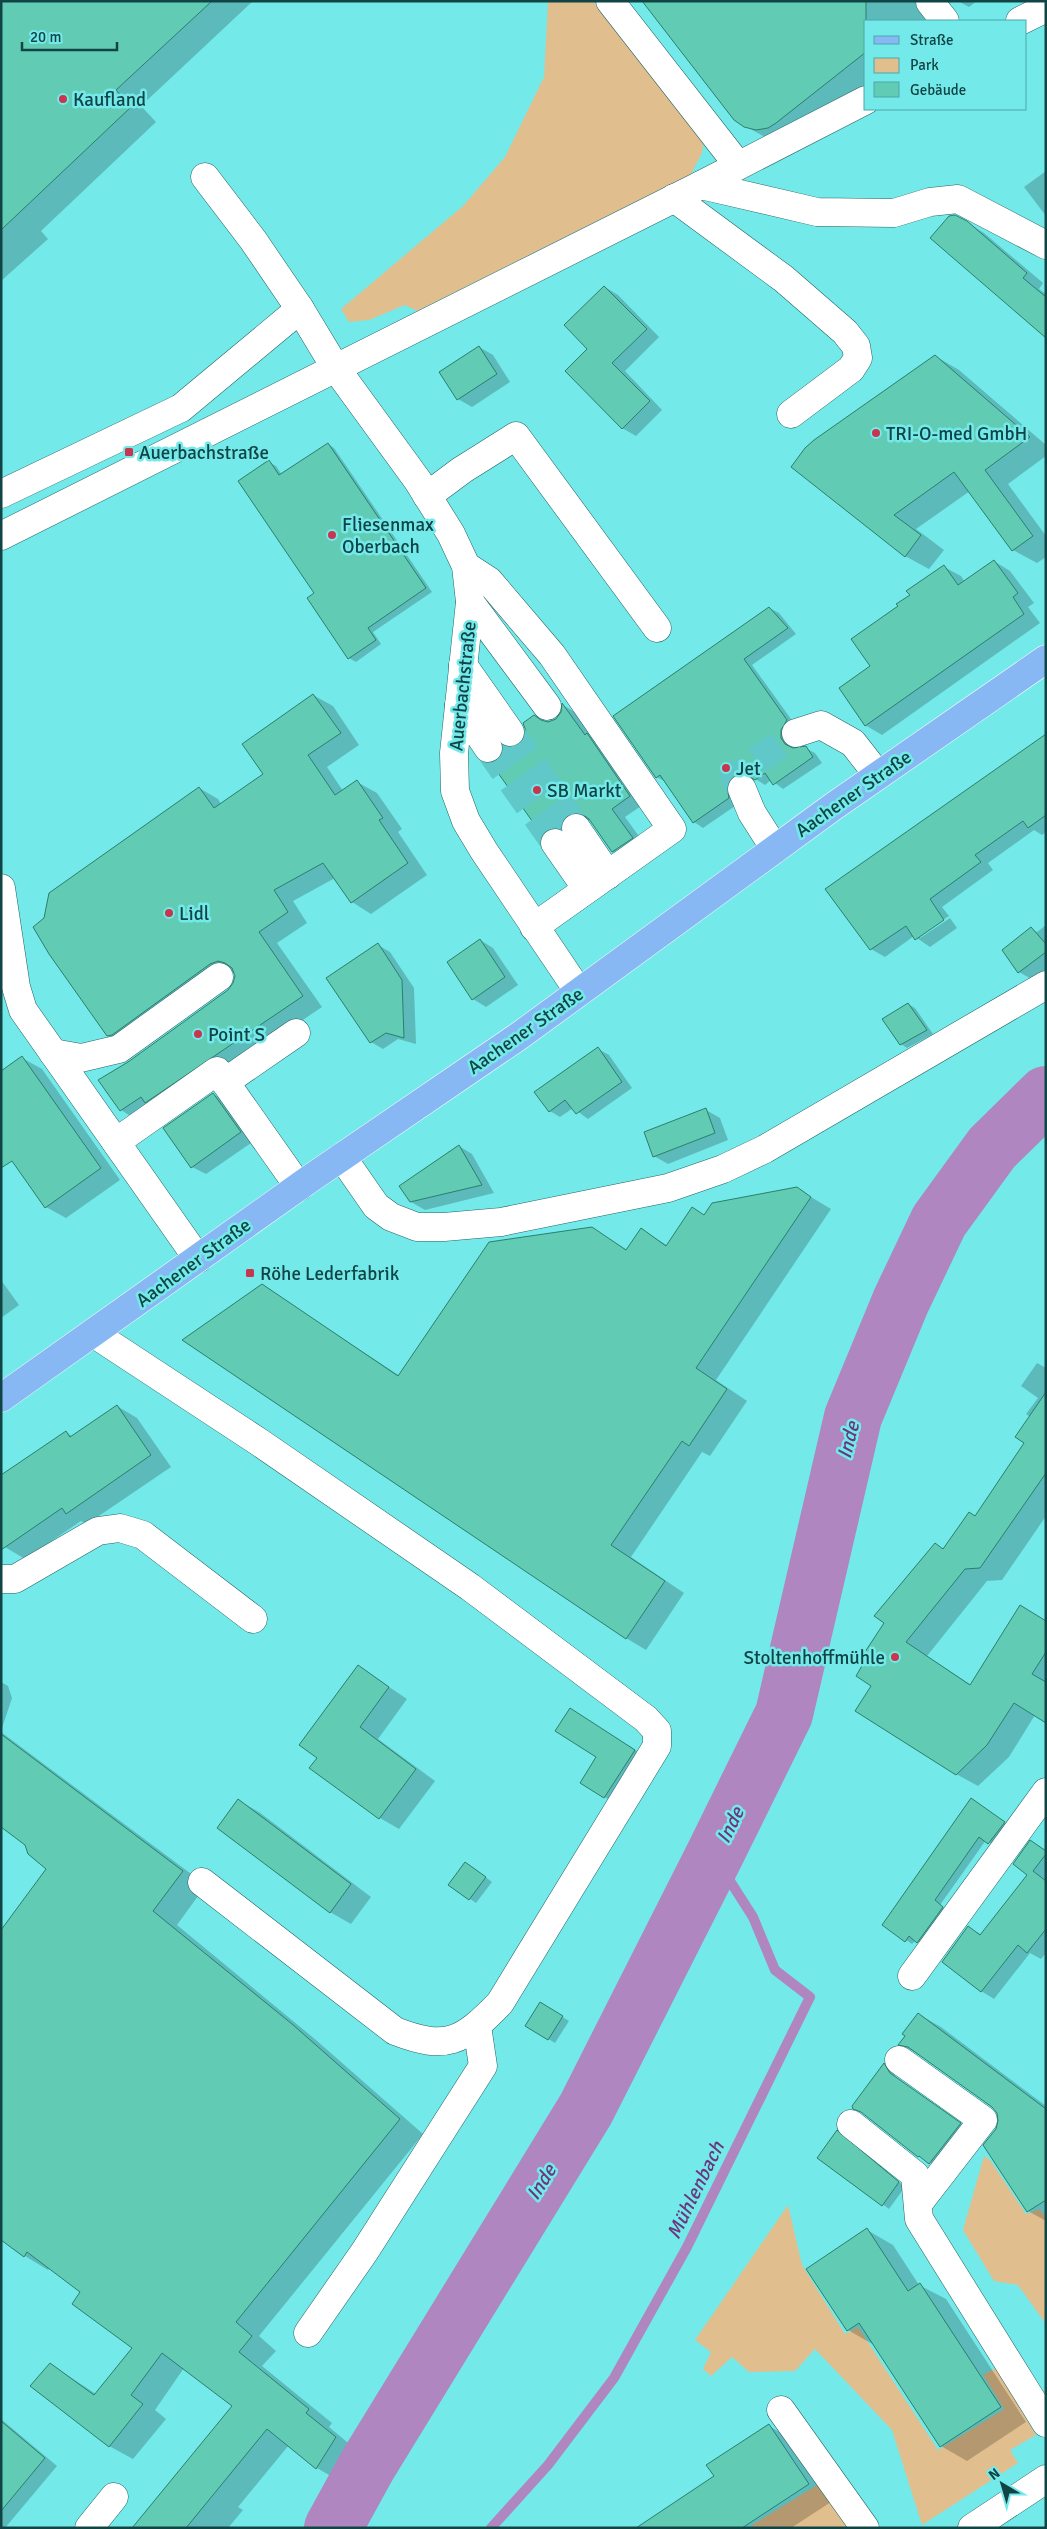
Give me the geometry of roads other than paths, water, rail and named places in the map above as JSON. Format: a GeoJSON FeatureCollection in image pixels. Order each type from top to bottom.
{"type":"FeatureCollection","features":[{"type":"Feature","properties":{"kind":"main road","name":"Aachener Straße"},"geometry":{"type":"LineString","coordinates":[[1,1398],[298,1187],[579,992],[878,776],[1046,659]]}},
{"type":"Feature","properties":{"kind":"street"},"geometry":{"type":"LineString","coordinates":[[610,1],[738,165]]}},
{"type":"Feature","properties":{"kind":"street"},"geometry":{"type":"LineString","coordinates":[[930,2],[944,20]]}},
{"type":"Feature","properties":{"kind":"street"},"geometry":{"type":"LineString","coordinates":[[1022,20],[1046,8]]}},
{"type":"Feature","properties":{"kind":"street"},"geometry":{"type":"LineString","coordinates":[[1,536],[701,185],[864,101]]}},
{"type":"Feature","properties":{"kind":"street","name":"Auerbachstraße"},"geometry":{"type":"LineString","coordinates":[[205,177],[253,240],[300,309],[335,367],[427,496],[451,534],[466,566],[470,602],[454,754],[455,791],[466,821],[534,927],[579,992]]}},
{"type":"Feature","properties":{"kind":"street"},"geometry":{"type":"LineString","coordinates":[[701,185],[816,212],[894,213],[930,202],[958,199],[1046,245]]}},
{"type":"Feature","properties":{"kind":"street"},"geometry":{"type":"LineString","coordinates":[[674,198],[784,280],[845,332],[856,346],[858,358],[851,369],[791,414]]}},
{"type":"Feature","properties":{"kind":"street"},"geometry":{"type":"LineString","coordinates":[[1,494],[181,408],[300,309]]}},
{"type":"Feature","properties":{"kind":"street"},"geometry":{"type":"LineString","coordinates":[[427,496],[462,470],[516,436],[657,628]]}},
{"type":"Feature","properties":{"kind":"street"},"geometry":{"type":"LineString","coordinates":[[466,566],[489,581],[552,655],[672,829],[534,927]]}},
{"type":"Feature","properties":{"kind":"street"},"geometry":{"type":"LineString","coordinates":[[470,602],[547,706]]}},
{"type":"Feature","properties":{"kind":"street"},"geometry":{"type":"LineString","coordinates":[[459,705],[499,740],[463,665]]}},
{"type":"Feature","properties":{"kind":"street"},"geometry":{"type":"LineString","coordinates":[[796,733],[821,725],[853,743],[878,776]]}},
{"type":"Feature","properties":{"kind":"street"},"geometry":{"type":"LineString","coordinates":[[742,789],[752,813],[776,849]]}},
{"type":"Feature","properties":{"kind":"street"},"geometry":{"type":"LineString","coordinates":[[565,836],[597,882]]}},
{"type":"Feature","properties":{"kind":"street"},"geometry":{"type":"LineString","coordinates":[[1,888],[16,987],[23,1010],[198,1259]]}},
{"type":"Feature","properties":{"kind":"street"},"geometry":{"type":"LineString","coordinates":[[53,1053],[81,1058],[119,1049],[219,977]]}},
{"type":"Feature","properties":{"kind":"street"},"geometry":{"type":"LineString","coordinates":[[342,1157],[376,1206],[391,1217],[418,1227],[444,1227],[502,1222],[668,1188],[723,1169],[765,1150],[1046,984]]}},
{"type":"Feature","properties":{"kind":"street"},"geometry":{"type":"LineString","coordinates":[[225,1082],[296,1033]]}},
{"type":"Feature","properties":{"kind":"street"},"geometry":{"type":"LineString","coordinates":[[116,1142],[217,1071],[298,1187]]}},
{"type":"Feature","properties":{"kind":"street"},"geometry":{"type":"LineString","coordinates":[[93,1333],[259,1442],[470,1588],[646,1719],[656,1731],[657,1746],[500,2003],[477,2026],[454,2041],[422,2041],[394,2031],[202,1882]]}},
{"type":"Feature","properties":{"kind":"street"},"geometry":{"type":"LineString","coordinates":[[1,1579],[15,1579],[98,1531],[120,1528],[143,1535],[254,1619]]}},
{"type":"Feature","properties":{"kind":"street"},"geometry":{"type":"LineString","coordinates":[[912,1976],[1046,1792]]}},
{"type":"Feature","properties":{"kind":"street"},"geometry":{"type":"LineString","coordinates":[[308,2334],[365,2251],[482,2066],[477,2026]]}},
{"type":"Feature","properties":{"kind":"street"},"geometry":{"type":"LineString","coordinates":[[899,2060],[983,2120],[918,2204]]}},
{"type":"Feature","properties":{"kind":"street"},"geometry":{"type":"LineString","coordinates":[[851,2124],[916,2175],[920,2219],[1046,2423]]}},
{"type":"Feature","properties":{"kind":"street"},"geometry":{"type":"LineString","coordinates":[[781,2410],[865,2528]]}},
{"type":"Feature","properties":{"kind":"street"},"geometry":{"type":"LineString","coordinates":[[972,2528],[1046,2479]]}},
{"type":"Feature","properties":{"kind":"street"},"geometry":{"type":"LineString","coordinates":[[89,2528],[114,2497]]}},
{"type":"Feature","properties":{"kind":"waterway","name":"Inde"},"geometry":{"type":"LineString","coordinates":[[333,2528],[367,2466],[586,2109],[714,1856],[784,1714],[853,1417],[901,1301],[939,1221],[992,1148],[1046,1095]]}},
{"type":"Feature","properties":{"kind":"waterway","name":"Mühlenbach"},"geometry":{"type":"LineString","coordinates":[[491,2528],[548,2465],[614,2378],[687,2247],[810,1997],[775,1970],[753,1917],[714,1856]]}},
{"type":"Feature","properties":{"kind":"tunnel"},"geometry":{"type":"LineString","coordinates":[[510,732],[576,828]]}},
{"type":"Feature","properties":{"kind":"tunnel"},"geometry":{"type":"LineString","coordinates":[[742,789],[734,777],[796,733]]}},
{"type":"Feature","properties":{"kind":"tunnel"},"geometry":{"type":"LineString","coordinates":[[488,748],[555,843]]}},
{"type":"Feature","properties":{"kind":"place","name":"Kaufland"},"geometry":{"type":"Point","coordinates":[63,99]}},
{"type":"Feature","properties":{"kind":"place","name":"TRI-O-med GmbH"},"geometry":{"type":"Point","coordinates":[876,433]}},
{"type":"Feature","properties":{"kind":"place","name":"Auerbachstraße"},"geometry":{"type":"Point","coordinates":[129,452]}},
{"type":"Feature","properties":{"kind":"place","name":"Fliesenmax Oberbach"},"geometry":{"type":"Point","coordinates":[332,535]}},
{"type":"Feature","properties":{"kind":"place","name":"Jet"},"geometry":{"type":"Point","coordinates":[726,768]}},
{"type":"Feature","properties":{"kind":"place","name":"SB Markt"},"geometry":{"type":"Point","coordinates":[537,790]}},
{"type":"Feature","properties":{"kind":"place","name":"Lidl"},"geometry":{"type":"Point","coordinates":[169,913]}},
{"type":"Feature","properties":{"kind":"place","name":"Point S"},"geometry":{"type":"Point","coordinates":[198,1034]}},
{"type":"Feature","properties":{"kind":"place","name":"Röhe Lederfabrik"},"geometry":{"type":"Point","coordinates":[250,1273]}},
{"type":"Feature","properties":{"kind":"place","name":"Stoltenhoffmühle"},"geometry":{"type":"Point","coordinates":[895,1657]}}]}
